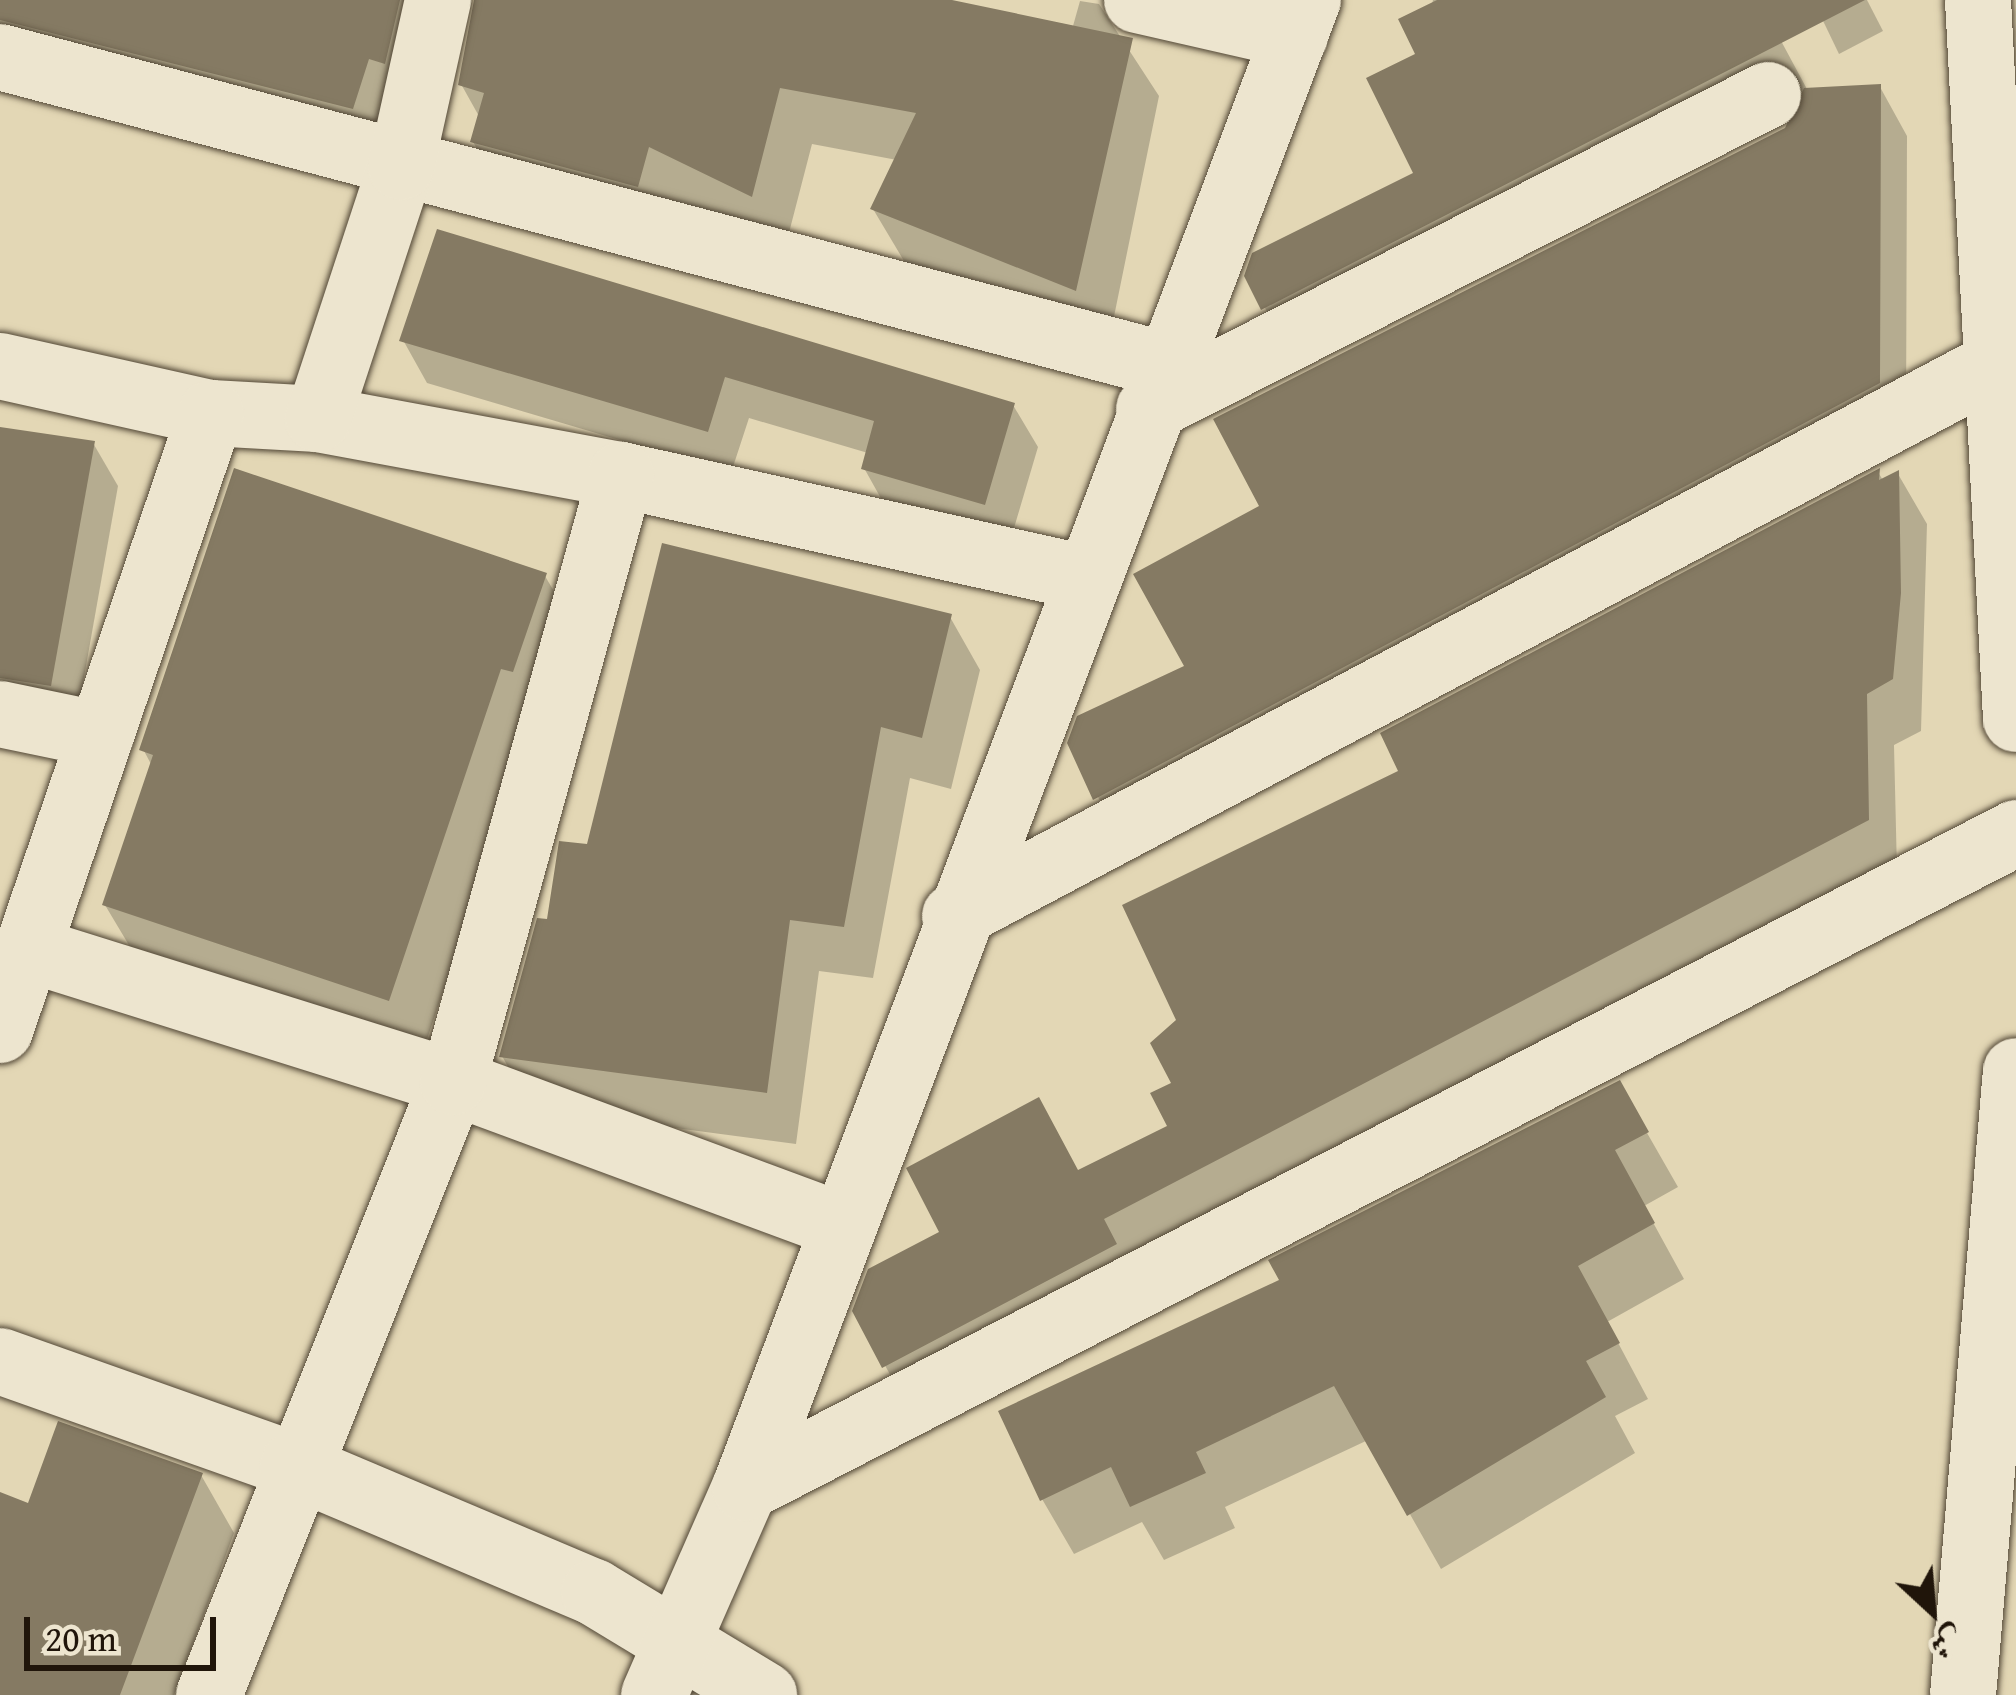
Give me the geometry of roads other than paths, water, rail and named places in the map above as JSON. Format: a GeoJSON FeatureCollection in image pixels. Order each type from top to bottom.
{"type":"FeatureCollection","features":[{"type":"Feature","properties":{"kind":"street"},"geometry":{"type":"LineString","coordinates":[[318,419],[401,167],[438,0]]}},
{"type":"Feature","properties":{"kind":"street"},"geometry":{"type":"LineString","coordinates":[[665,1669],[745,1489],[955,916],[1301,18],[1137,0]]}},
{"type":"Feature","properties":{"kind":"street"},"geometry":{"type":"LineString","coordinates":[[1978,0],[2016,719]]}},
{"type":"Feature","properties":{"kind":"street"},"geometry":{"type":"LineString","coordinates":[[0,57],[401,167],[1157,387],[1768,94]]}},
{"type":"Feature","properties":{"kind":"street"},"geometry":{"type":"LineString","coordinates":[[955,916],[2000,362]]}},
{"type":"Feature","properties":{"kind":"street"},"geometry":{"type":"LineString","coordinates":[[0,366],[211,412],[318,419],[621,475],[1084,578]]}},
{"type":"Feature","properties":{"kind":"street"},"geometry":{"type":"LineString","coordinates":[[0,1030],[211,412]]}},
{"type":"Feature","properties":{"kind":"street"},"geometry":{"type":"LineString","coordinates":[[209,1695],[292,1465],[453,1082],[621,475]]}},
{"type":"Feature","properties":{"kind":"street"},"geometry":{"type":"LineString","coordinates":[[0,714],[101,735]]}},
{"type":"Feature","properties":{"kind":"street"},"geometry":{"type":"LineString","coordinates":[[745,1489],[2016,833]]}},
{"type":"Feature","properties":{"kind":"street"},"geometry":{"type":"LineString","coordinates":[[28,949],[453,1082],[839,1225]]}},
{"type":"Feature","properties":{"kind":"street"},"geometry":{"type":"LineString","coordinates":[[1963,1695],[2016,1071]]}},
{"type":"Feature","properties":{"kind":"street"},"geometry":{"type":"LineString","coordinates":[[0,1361],[292,1465],[594,1592],[665,1669],[764,1695]]}}]}
